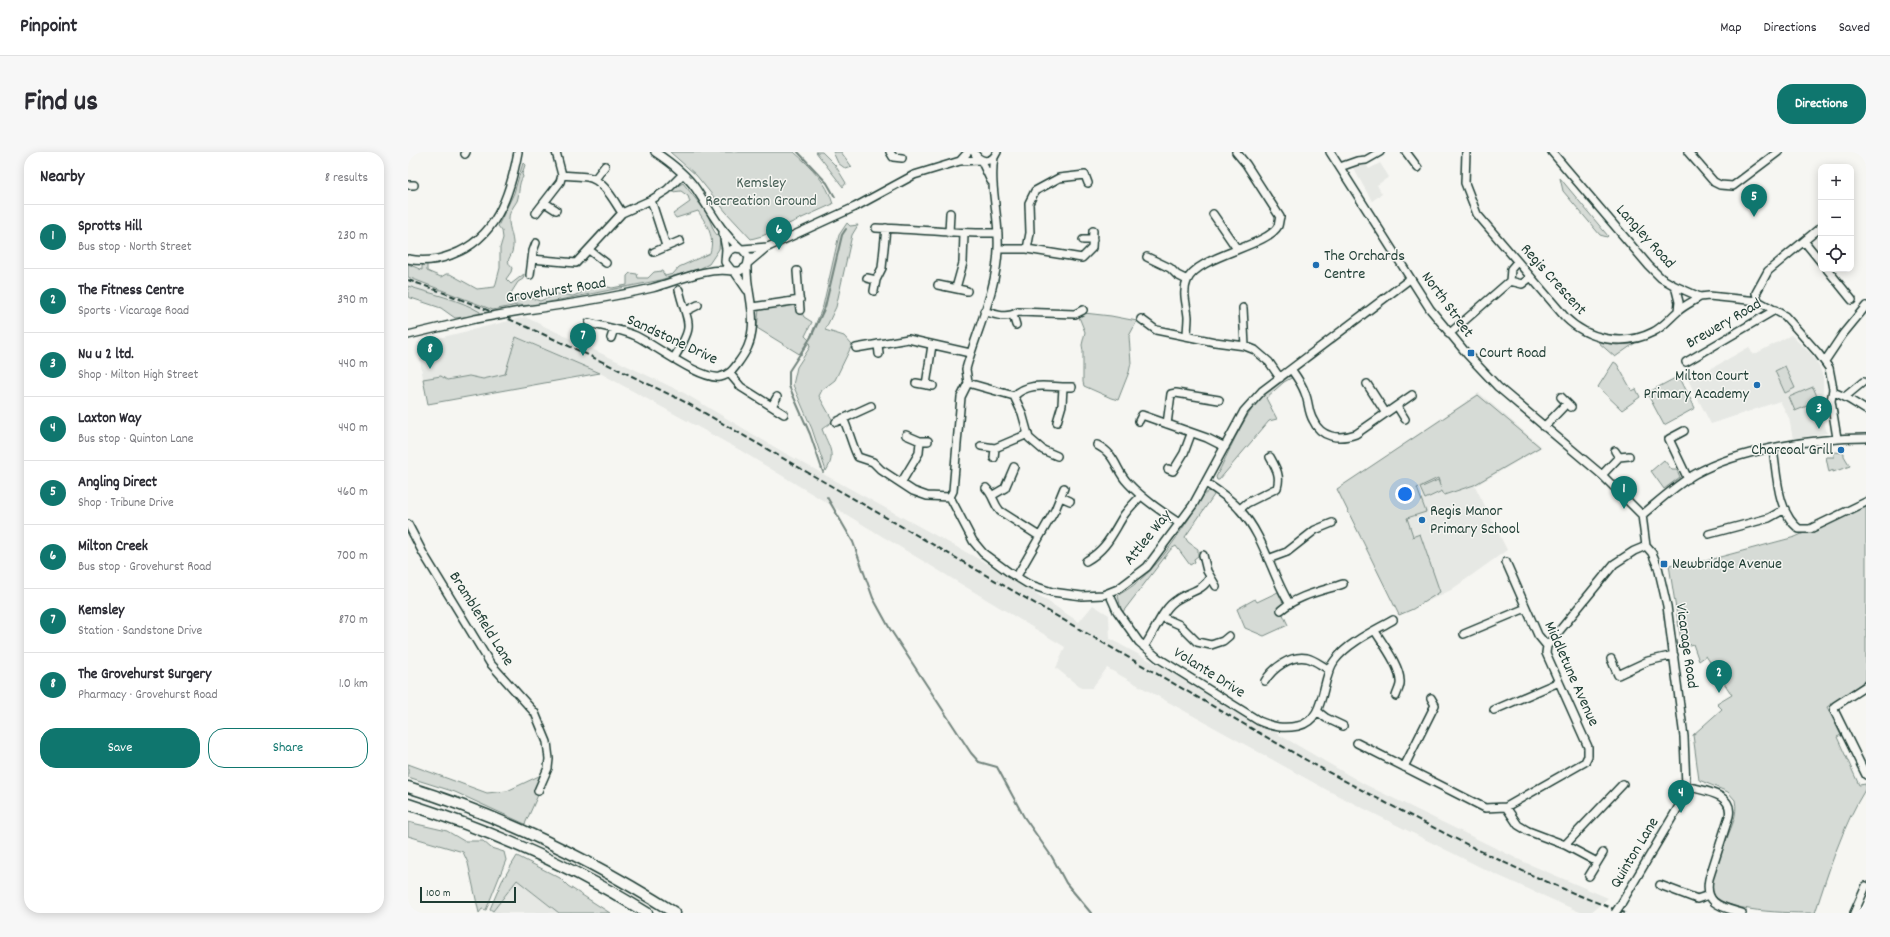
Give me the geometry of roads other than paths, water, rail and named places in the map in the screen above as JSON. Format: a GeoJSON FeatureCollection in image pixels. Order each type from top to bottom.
{"type":"FeatureCollection","features":[{"type":"Feature","properties":{"kind":"highway"},"geometry":{"type":"LineString","coordinates":[[408,787],[456,802],[554,843],[612,874],[675,913]]}},
{"type":"Feature","properties":{"kind":"highway"},"geometry":{"type":"LineString","coordinates":[[408,804],[453,818],[546,857],[618,894],[647,913]]}},
{"type":"Feature","properties":{"kind":"street"},"geometry":{"type":"LineString","coordinates":[[408,259],[426,260],[446,257],[468,248],[482,236],[492,224],[506,200],[518,152]]}},
{"type":"Feature","properties":{"kind":"street"},"geometry":{"type":"LineString","coordinates":[[536,213],[560,182],[562,175],[556,152]]}},
{"type":"Feature","properties":{"kind":"street"},"geometry":{"type":"LineString","coordinates":[[655,152],[683,174],[696,188],[723,232],[748,255],[748,265]]}},
{"type":"Feature","properties":{"kind":"street"},"geometry":{"type":"LineString","coordinates":[[890,152],[893,157],[902,158]]}},
{"type":"Feature","properties":{"kind":"street"},"geometry":{"type":"LineString","coordinates":[[960,161],[968,152]]}},
{"type":"Feature","properties":{"kind":"street"},"geometry":{"type":"LineString","coordinates":[[974,152],[980,160],[992,186]]}},
{"type":"Feature","properties":{"kind":"street"},"geometry":{"type":"LineString","coordinates":[[1187,336],[1188,318],[1184,294],[1187,280],[1194,270],[1268,236],[1278,226],[1280,217],[1246,164],[1236,152]]}},
{"type":"Feature","properties":{"kind":"street","name":"North Street"},"geometry":{"type":"LineString","coordinates":[[1330,152],[1410,279],[1449,334],[1490,379],[1544,427],[1602,475],[1642,515]]}},
{"type":"Feature","properties":{"kind":"street"},"geometry":{"type":"LineString","coordinates":[[1340,167],[1357,161],[1366,160],[1380,152]]}},
{"type":"Feature","properties":{"kind":"street"},"geometry":{"type":"LineString","coordinates":[[1406,152],[1418,168]]}},
{"type":"Feature","properties":{"kind":"street","name":"Regis Crescent"},"geometry":{"type":"LineString","coordinates":[[1466,152],[1465,183],[1470,199],[1483,222],[1573,325],[1584,332],[1603,338],[1623,340],[1649,334],[1668,321],[1678,311],[1700,297]]}},
{"type":"Feature","properties":{"kind":"street","name":"Langley Road"},"geometry":{"type":"LineString","coordinates":[[1552,152],[1649,266],[1661,278],[1700,297],[1709,296],[1758,301],[1785,316]]}},
{"type":"Feature","properties":{"kind":"street"},"geometry":{"type":"LineString","coordinates":[[1688,152],[1714,182],[1726,186],[1733,186],[1778,152]]}},
{"type":"Feature","properties":{"kind":"street"},"geometry":{"type":"LineString","coordinates":[[723,232],[726,265],[733,271],[740,271],[768,247],[855,207],[914,175],[960,161],[989,161],[997,154]]}},
{"type":"Feature","properties":{"kind":"street"},"geometry":{"type":"LineString","coordinates":[[843,418],[858,457],[874,462],[881,470],[913,491],[927,496],[950,497],[953,491],[961,397],[968,383],[966,369],[994,281],[998,249],[998,233],[992,186],[997,154]]}},
{"type":"Feature","properties":{"kind":"street"},"geometry":{"type":"LineString","coordinates":[[595,180],[604,166]]}},
{"type":"Feature","properties":{"kind":"street"},"geometry":{"type":"LineString","coordinates":[[1027,250],[1030,233],[1029,203],[1035,191],[1059,178],[1084,171],[1088,183]]}},
{"type":"Feature","properties":{"kind":"street"},"geometry":{"type":"LineString","coordinates":[[532,260],[576,263],[622,214],[651,200],[667,190],[683,174]]}},
{"type":"Feature","properties":{"kind":"street"},"geometry":{"type":"LineString","coordinates":[[562,175],[588,177],[595,180],[604,188],[622,214]]}},
{"type":"Feature","properties":{"kind":"street"},"geometry":{"type":"LineString","coordinates":[[651,200],[666,246]]}},
{"type":"Feature","properties":{"kind":"street"},"geometry":{"type":"LineString","coordinates":[[545,203],[556,210]]}},
{"type":"Feature","properties":{"kind":"street"},"geometry":{"type":"LineString","coordinates":[[949,233],[950,214]]}},
{"type":"Feature","properties":{"kind":"street"},"geometry":{"type":"LineString","coordinates":[[1212,214],[1237,249]]}},
{"type":"Feature","properties":{"kind":"street"},"geometry":{"type":"LineString","coordinates":[[876,228],[912,228],[964,234],[998,233]]}},
{"type":"Feature","properties":{"kind":"street"},"geometry":{"type":"LineString","coordinates":[[874,291],[876,280],[882,268],[886,228]]}},
{"type":"Feature","properties":{"kind":"street"},"geometry":{"type":"LineString","coordinates":[[1758,301],[1756,293],[1768,271],[1818,229]]}},
{"type":"Feature","properties":{"kind":"street"},"geometry":{"type":"LineString","coordinates":[[998,249],[1027,250],[1082,258],[1089,252],[1093,240],[1093,231]]}},
{"type":"Feature","properties":{"kind":"street"},"geometry":{"type":"LineString","coordinates":[[956,288],[962,263],[964,234]]}},
{"type":"Feature","properties":{"kind":"street"},"geometry":{"type":"LineString","coordinates":[[1083,240],[1093,240]]}},
{"type":"Feature","properties":{"kind":"street"},"geometry":{"type":"LineString","coordinates":[[654,252],[680,241]]}},
{"type":"Feature","properties":{"kind":"street"},"geometry":{"type":"LineString","coordinates":[[1804,241],[1818,258]]}},
{"type":"Feature","properties":{"kind":"street"},"geometry":{"type":"LineString","coordinates":[[530,275],[536,243]]}},
{"type":"Feature","properties":{"kind":"street"},"geometry":{"type":"LineString","coordinates":[[725,257],[732,249],[768,247]]}},
{"type":"Feature","properties":{"kind":"street"},"geometry":{"type":"LineString","coordinates":[[589,250],[606,263]]}},
{"type":"Feature","properties":{"kind":"street"},"geometry":{"type":"LineString","coordinates":[[1147,256],[1170,268],[1177,275],[1187,280]]}},
{"type":"Feature","properties":{"kind":"street","name":"Grovehurst Road"},"geometry":{"type":"LineString","coordinates":[[708,271],[725,257]]}},
{"type":"Feature","properties":{"kind":"street"},"geometry":{"type":"LineString","coordinates":[[1449,334],[1510,281],[1511,268],[1517,262]]}},
{"type":"Feature","properties":{"kind":"street","name":"Sandstone Drive"},"geometry":{"type":"LineString","coordinates":[[589,323],[635,336],[657,350],[707,375],[720,377],[730,374],[748,346],[752,330],[752,307],[747,283],[748,265]]}},
{"type":"Feature","properties":{"kind":"street","name":"Grovehurst Road"},"geometry":{"type":"LineString","coordinates":[[408,335],[475,319],[638,291],[708,271],[733,271]]}},
{"type":"Feature","properties":{"kind":"street","name":"Sandstone Drive"},"geometry":{"type":"LineString","coordinates":[[733,271],[750,295]]}},
{"type":"Feature","properties":{"kind":"street"},"geometry":{"type":"LineString","coordinates":[[797,271],[800,310]]}},
{"type":"Feature","properties":{"kind":"street"},"geometry":{"type":"LineString","coordinates":[[1829,272],[1852,300]]}},
{"type":"Feature","properties":{"kind":"street"},"geometry":{"type":"LineString","coordinates":[[1510,281],[1522,284],[1531,277]]}},
{"type":"Feature","properties":{"kind":"street"},"geometry":{"type":"LineString","coordinates":[[867,278],[876,280]]}},
{"type":"Feature","properties":{"kind":"street","name":"Attlee Way"},"geometry":{"type":"LineString","coordinates":[[950,497],[968,533],[978,547],[997,564],[1028,584],[1068,595],[1082,596],[1108,593],[1126,584],[1147,567],[1193,505],[1244,411],[1262,391],[1410,279]]}},
{"type":"Feature","properties":{"kind":"street"},"geometry":{"type":"LineString","coordinates":[[938,285],[967,291]]}},
{"type":"Feature","properties":{"kind":"street"},"geometry":{"type":"LineString","coordinates":[[1675,286],[1679,302],[1678,311]]}},
{"type":"Feature","properties":{"kind":"street"},"geometry":{"type":"LineString","coordinates":[[674,358],[688,331],[689,321],[680,290]]}},
{"type":"Feature","properties":{"kind":"street"},"geometry":{"type":"LineString","coordinates":[[752,307],[800,300]]}},
{"type":"Feature","properties":{"kind":"street"},"geometry":{"type":"LineString","coordinates":[[686,311],[698,305]]}},
{"type":"Feature","properties":{"kind":"street"},"geometry":{"type":"LineString","coordinates":[[1825,361],[1843,334],[1866,306]]}},
{"type":"Feature","properties":{"kind":"street"},"geometry":{"type":"LineString","coordinates":[[1243,308],[1245,346]]}},
{"type":"Feature","properties":{"kind":"street"},"geometry":{"type":"LineString","coordinates":[[984,311],[997,315],[1013,315],[1018,312],[1030,311],[1075,314],[1083,310]]}},
{"type":"Feature","properties":{"kind":"street","name":"Brewery Road"},"geometry":{"type":"LineString","coordinates":[[1686,362],[1775,310]]}},
{"type":"Feature","properties":{"kind":"street"},"geometry":{"type":"LineString","coordinates":[[1013,315],[1016,325]]}},
{"type":"Feature","properties":{"kind":"street","name":"Brewery Road"},"geometry":{"type":"LineString","coordinates":[[1785,316],[1825,361],[1832,376],[1833,392],[1831,401],[1837,438]]}},
{"type":"Feature","properties":{"kind":"street"},"geometry":{"type":"LineString","coordinates":[[1141,319],[1156,330],[1245,346],[1255,350],[1263,356],[1280,378]]}},
{"type":"Feature","properties":{"kind":"street","name":"Sandstone Drive"},"geometry":{"type":"LineString","coordinates":[[611,338],[614,329]]}},
{"type":"Feature","properties":{"kind":"street"},"geometry":{"type":"LineString","coordinates":[[856,348],[908,340],[970,353]]}},
{"type":"Feature","properties":{"kind":"street"},"geometry":{"type":"LineString","coordinates":[[878,344],[879,354]]}},
{"type":"Feature","properties":{"kind":"street"},"geometry":{"type":"LineString","coordinates":[[916,383],[929,385],[932,345]]}},
{"type":"Feature","properties":{"kind":"street"},"geometry":{"type":"LineString","coordinates":[[1291,368],[1304,390],[1312,420],[1322,432],[1329,436],[1346,437],[1356,434],[1385,412],[1397,406],[1412,395]]}},
{"type":"Feature","properties":{"kind":"street"},"geometry":{"type":"LineString","coordinates":[[730,374],[741,387],[784,414]]}},
{"type":"Feature","properties":{"kind":"street"},"geometry":{"type":"LineString","coordinates":[[1846,396],[1863,382]]}},
{"type":"Feature","properties":{"kind":"street"},"geometry":{"type":"LineString","coordinates":[[968,383],[1014,396],[1022,413],[1032,442],[1043,450],[1057,456]]}},
{"type":"Feature","properties":{"kind":"street"},"geometry":{"type":"LineString","coordinates":[[1367,384],[1385,412]]}},
{"type":"Feature","properties":{"kind":"street"},"geometry":{"type":"LineString","coordinates":[[1014,396],[1023,389],[1036,385],[1072,387]]}},
{"type":"Feature","properties":{"kind":"street"},"geometry":{"type":"LineString","coordinates":[[1056,422],[1062,405],[1063,387]]}},
{"type":"Feature","properties":{"kind":"street"},"geometry":{"type":"LineString","coordinates":[[1833,392],[1846,396],[1853,403],[1866,410]]}},
{"type":"Feature","properties":{"kind":"street"},"geometry":{"type":"LineString","coordinates":[[1167,424],[1171,394],[1176,393],[1219,400]]}},
{"type":"Feature","properties":{"kind":"street"},"geometry":{"type":"LineString","coordinates":[[772,406],[777,397]]}},
{"type":"Feature","properties":{"kind":"street"},"geometry":{"type":"LineString","coordinates":[[1544,427],[1569,405],[1561,397]]}},
{"type":"Feature","properties":{"kind":"street"},"geometry":{"type":"LineString","coordinates":[[836,422],[871,406]]}},
{"type":"Feature","properties":{"kind":"street"},"geometry":{"type":"LineString","coordinates":[[1397,406],[1405,419]]}},
{"type":"Feature","properties":{"kind":"street"},"geometry":{"type":"LineString","coordinates":[[1140,422],[1142,415],[1191,434],[1207,438],[1225,447]]}},
{"type":"Feature","properties":{"kind":"street"},"geometry":{"type":"LineString","coordinates":[[1684,431],[1669,439],[1688,478]]}},
{"type":"Feature","properties":{"kind":"street"},"geometry":{"type":"LineString","coordinates":[[981,446],[995,448],[1028,434]]}},
{"type":"Feature","properties":{"kind":"street"},"geometry":{"type":"LineString","coordinates":[[1168,469],[1173,471],[1184,453],[1191,434]]}},
{"type":"Feature","properties":{"kind":"street"},"geometry":{"type":"LineString","coordinates":[[906,435],[920,441],[928,441]]}},
{"type":"Feature","properties":{"kind":"street"},"geometry":{"type":"LineString","coordinates":[[1642,515],[1688,478],[1737,457],[1837,438],[1866,438]]}},
{"type":"Feature","properties":{"kind":"street"},"geometry":{"type":"LineString","coordinates":[[901,483],[919,453],[920,441]]}},
{"type":"Feature","properties":{"kind":"street"},"geometry":{"type":"LineString","coordinates":[[1097,445],[1104,449],[1117,462],[1126,481],[1141,496],[1179,523]]}},
{"type":"Feature","properties":{"kind":"street"},"geometry":{"type":"LineString","coordinates":[[994,458],[995,448]]}},
{"type":"Feature","properties":{"kind":"street"},"geometry":{"type":"LineString","coordinates":[[1773,449],[1779,490],[1785,509],[1795,526],[1806,530],[1866,502]]}},
{"type":"Feature","properties":{"kind":"street"},"geometry":{"type":"LineString","coordinates":[[1602,475],[1617,454],[1629,456]]}},
{"type":"Feature","properties":{"kind":"street"},"geometry":{"type":"LineString","coordinates":[[1240,509],[1247,503],[1276,488],[1279,481],[1278,473],[1270,457]]}},
{"type":"Feature","properties":{"kind":"street"},"geometry":{"type":"LineString","coordinates":[[993,495],[1005,488],[1014,467]]}},
{"type":"Feature","properties":{"kind":"street"},"geometry":{"type":"LineString","coordinates":[[1206,483],[1240,509],[1256,532],[1278,584],[1289,603]]}},
{"type":"Feature","properties":{"kind":"street"},"geometry":{"type":"LineString","coordinates":[[986,488],[993,495],[995,505],[1000,511],[1039,536]]}},
{"type":"Feature","properties":{"kind":"street"},"geometry":{"type":"LineString","coordinates":[[1017,576],[1061,497],[1064,488]]}},
{"type":"Feature","properties":{"kind":"street"},"geometry":{"type":"LineString","coordinates":[[1086,561],[1098,558],[1110,541],[1124,515],[1141,496]]}},
{"type":"Feature","properties":{"kind":"street"},"geometry":{"type":"LineString","coordinates":[[1061,497],[1070,501]]}},
{"type":"Feature","properties":{"kind":"street"},"geometry":{"type":"LineString","coordinates":[[1709,534],[1769,518],[1785,509]]}},
{"type":"Feature","properties":{"kind":"street","name":"Vicarage Road"},"geometry":{"type":"LineString","coordinates":[[1642,515],[1646,546],[1655,558],[1661,577],[1667,606],[1684,737],[1686,786]]}},
{"type":"Feature","properties":{"kind":"street"},"geometry":{"type":"LineString","coordinates":[[1268,559],[1290,550],[1315,530],[1332,523]]}},
{"type":"Feature","properties":{"kind":"street","name":"Bramblefield Lane"},"geometry":{"type":"LineString","coordinates":[[408,524],[423,553],[490,662],[535,713],[547,742],[549,759],[548,768],[538,791]]}},
{"type":"Feature","properties":{"kind":"street"},"geometry":{"type":"LineString","coordinates":[[1547,646],[1614,564],[1634,551],[1646,546]]}},
{"type":"Feature","properties":{"kind":"street"},"geometry":{"type":"LineString","coordinates":[[1203,555],[1210,577],[1216,586]]}},
{"type":"Feature","properties":{"kind":"street","name":"Middletune Avenue"},"geometry":{"type":"LineString","coordinates":[[1357,743],[1485,808],[1506,807],[1585,762],[1588,756],[1588,747],[1546,654],[1547,646],[1538,635],[1506,562]]}},
{"type":"Feature","properties":{"kind":"street"},"geometry":{"type":"LineString","coordinates":[[1144,646],[1177,594],[1200,589],[1206,584],[1210,577]]}},
{"type":"Feature","properties":{"kind":"street"},"geometry":{"type":"LineString","coordinates":[[1281,610],[1289,603],[1343,584]]}},
{"type":"Feature","properties":{"kind":"street","name":"Volante Drive"},"geometry":{"type":"LineString","coordinates":[[1108,593],[1128,629],[1158,658],[1259,721],[1274,727],[1286,728],[1302,725],[1311,720],[1318,711]]}},
{"type":"Feature","properties":{"kind":"street"},"geometry":{"type":"LineString","coordinates":[[1464,634],[1526,608]]}},
{"type":"Feature","properties":{"kind":"street"},"geometry":{"type":"LineString","coordinates":[[1162,617],[1180,626],[1197,642],[1211,645],[1222,641],[1229,636]]}},
{"type":"Feature","properties":{"kind":"street"},"geometry":{"type":"LineString","coordinates":[[1343,726],[1326,718],[1318,711],[1330,670],[1335,660],[1344,652],[1393,620]]}},
{"type":"Feature","properties":{"kind":"street"},"geometry":{"type":"LineString","coordinates":[[1375,631],[1392,659],[1401,682],[1396,696]]}},
{"type":"Feature","properties":{"kind":"street"},"geometry":{"type":"LineString","coordinates":[[1611,659],[1618,675],[1648,661],[1674,655]]}},
{"type":"Feature","properties":{"kind":"street"},"geometry":{"type":"LineString","coordinates":[[1265,681],[1270,672],[1296,658],[1306,658],[1330,670]]}},
{"type":"Feature","properties":{"kind":"street"},"geometry":{"type":"LineString","coordinates":[[1494,710],[1559,682]]}},
{"type":"Feature","properties":{"kind":"street"},"geometry":{"type":"LineString","coordinates":[[1866,686],[1835,706],[1834,710],[1866,775]]}},
{"type":"Feature","properties":{"kind":"street"},"geometry":{"type":"LineString","coordinates":[[1404,767],[1435,705],[1431,698]]}},
{"type":"Feature","properties":{"kind":"street"},"geometry":{"type":"LineString","coordinates":[[1565,845],[1623,784]]}},
{"type":"Feature","properties":{"kind":"street"},"geometry":{"type":"LineString","coordinates":[[1686,786],[1716,795],[1728,801],[1730,808],[1729,816],[1709,879],[1709,894],[1713,901],[1719,905],[1742,913]]}},
{"type":"Feature","properties":{"kind":"street","name":"Quinton Lane"},"geometry":{"type":"LineString","coordinates":[[1615,913],[1679,806],[1686,786]]}},
{"type":"Feature","properties":{"kind":"street"},"geometry":{"type":"LineString","coordinates":[[1506,807],[1518,825],[1528,831],[1565,845],[1597,862]]}},
{"type":"Feature","properties":{"kind":"street"},"geometry":{"type":"LineString","coordinates":[[1589,876],[1602,853]]}},
{"type":"Feature","properties":{"kind":"street"},"geometry":{"type":"LineString","coordinates":[[1661,885],[1697,899],[1709,894]]}},
{"type":"Feature","properties":{"kind":"street"},"geometry":{"type":"LineString","coordinates":[[1854,913],[1866,886]]}},
{"type":"Feature","properties":{"kind":"waterway"},"geometry":{"type":"LineString","coordinates":[[798,152],[827,183],[835,197]]}},
{"type":"Feature","properties":{"kind":"waterway"},"geometry":{"type":"LineString","coordinates":[[823,472],[810,434],[789,386],[789,371],[811,337],[825,307],[842,235],[846,229]]}},
{"type":"Feature","properties":{"kind":"waterway"},"geometry":{"type":"LineString","coordinates":[[827,497],[853,542],[873,598],[890,629],[971,753],[979,762],[997,767],[1024,817],[1052,857],[1066,883],[1091,913]]}},
{"type":"Feature","properties":{"kind":"railway"},"geometry":{"type":"LineString","coordinates":[[408,280],[515,322],[689,404],[1315,765],[1467,845],[1545,881],[1625,913]]}},
{"type":"Feature","properties":{"kind":"place","name":"Angling Direct"},"geometry":{"type":"Point","coordinates":[1754,217]}},
{"type":"Feature","properties":{"kind":"place","name":"Milton Creek"},"geometry":{"type":"Point","coordinates":[779,250]}},
{"type":"Feature","properties":{"kind":"place","name":"The Orchards Centre"},"geometry":{"type":"Point","coordinates":[1316,265]}},
{"type":"Feature","properties":{"kind":"place","name":"Court Road"},"geometry":{"type":"Point","coordinates":[1471,353]}},
{"type":"Feature","properties":{"kind":"place","name":"Kemsley"},"geometry":{"type":"Point","coordinates":[583,356]}},
{"type":"Feature","properties":{"kind":"place","name":"The Grovehurst Surgery"},"geometry":{"type":"Point","coordinates":[430,369]}},
{"type":"Feature","properties":{"kind":"place","name":"Milton Court Primary Academy"},"geometry":{"type":"Point","coordinates":[1757,385]}},
{"type":"Feature","properties":{"kind":"place","name":"Nu u 2 ltd."},"geometry":{"type":"Point","coordinates":[1819,429]}},
{"type":"Feature","properties":{"kind":"place","name":"Charcoal Grill"},"geometry":{"type":"Point","coordinates":[1841,450]}},
{"type":"Feature","properties":{"kind":"place","name":"Sprotts Hill"},"geometry":{"type":"Point","coordinates":[1624,509]}},
{"type":"Feature","properties":{"kind":"place","name":"Regis Manor Primary School"},"geometry":{"type":"Point","coordinates":[1422,520]}},
{"type":"Feature","properties":{"kind":"place","name":"Newbridge Avenue"},"geometry":{"type":"Point","coordinates":[1664,564]}},
{"type":"Feature","properties":{"kind":"place","name":"The Fitness Centre"},"geometry":{"type":"Point","coordinates":[1719,693]}},
{"type":"Feature","properties":{"kind":"place","name":"Laxton Way"},"geometry":{"type":"Point","coordinates":[1681,813]}},
{"type":"Feature","properties":{"kind":"park label","name":"Kemsley Recreation Ground"},"geometry":{"type":"Point","coordinates":[761,192]}}]}
